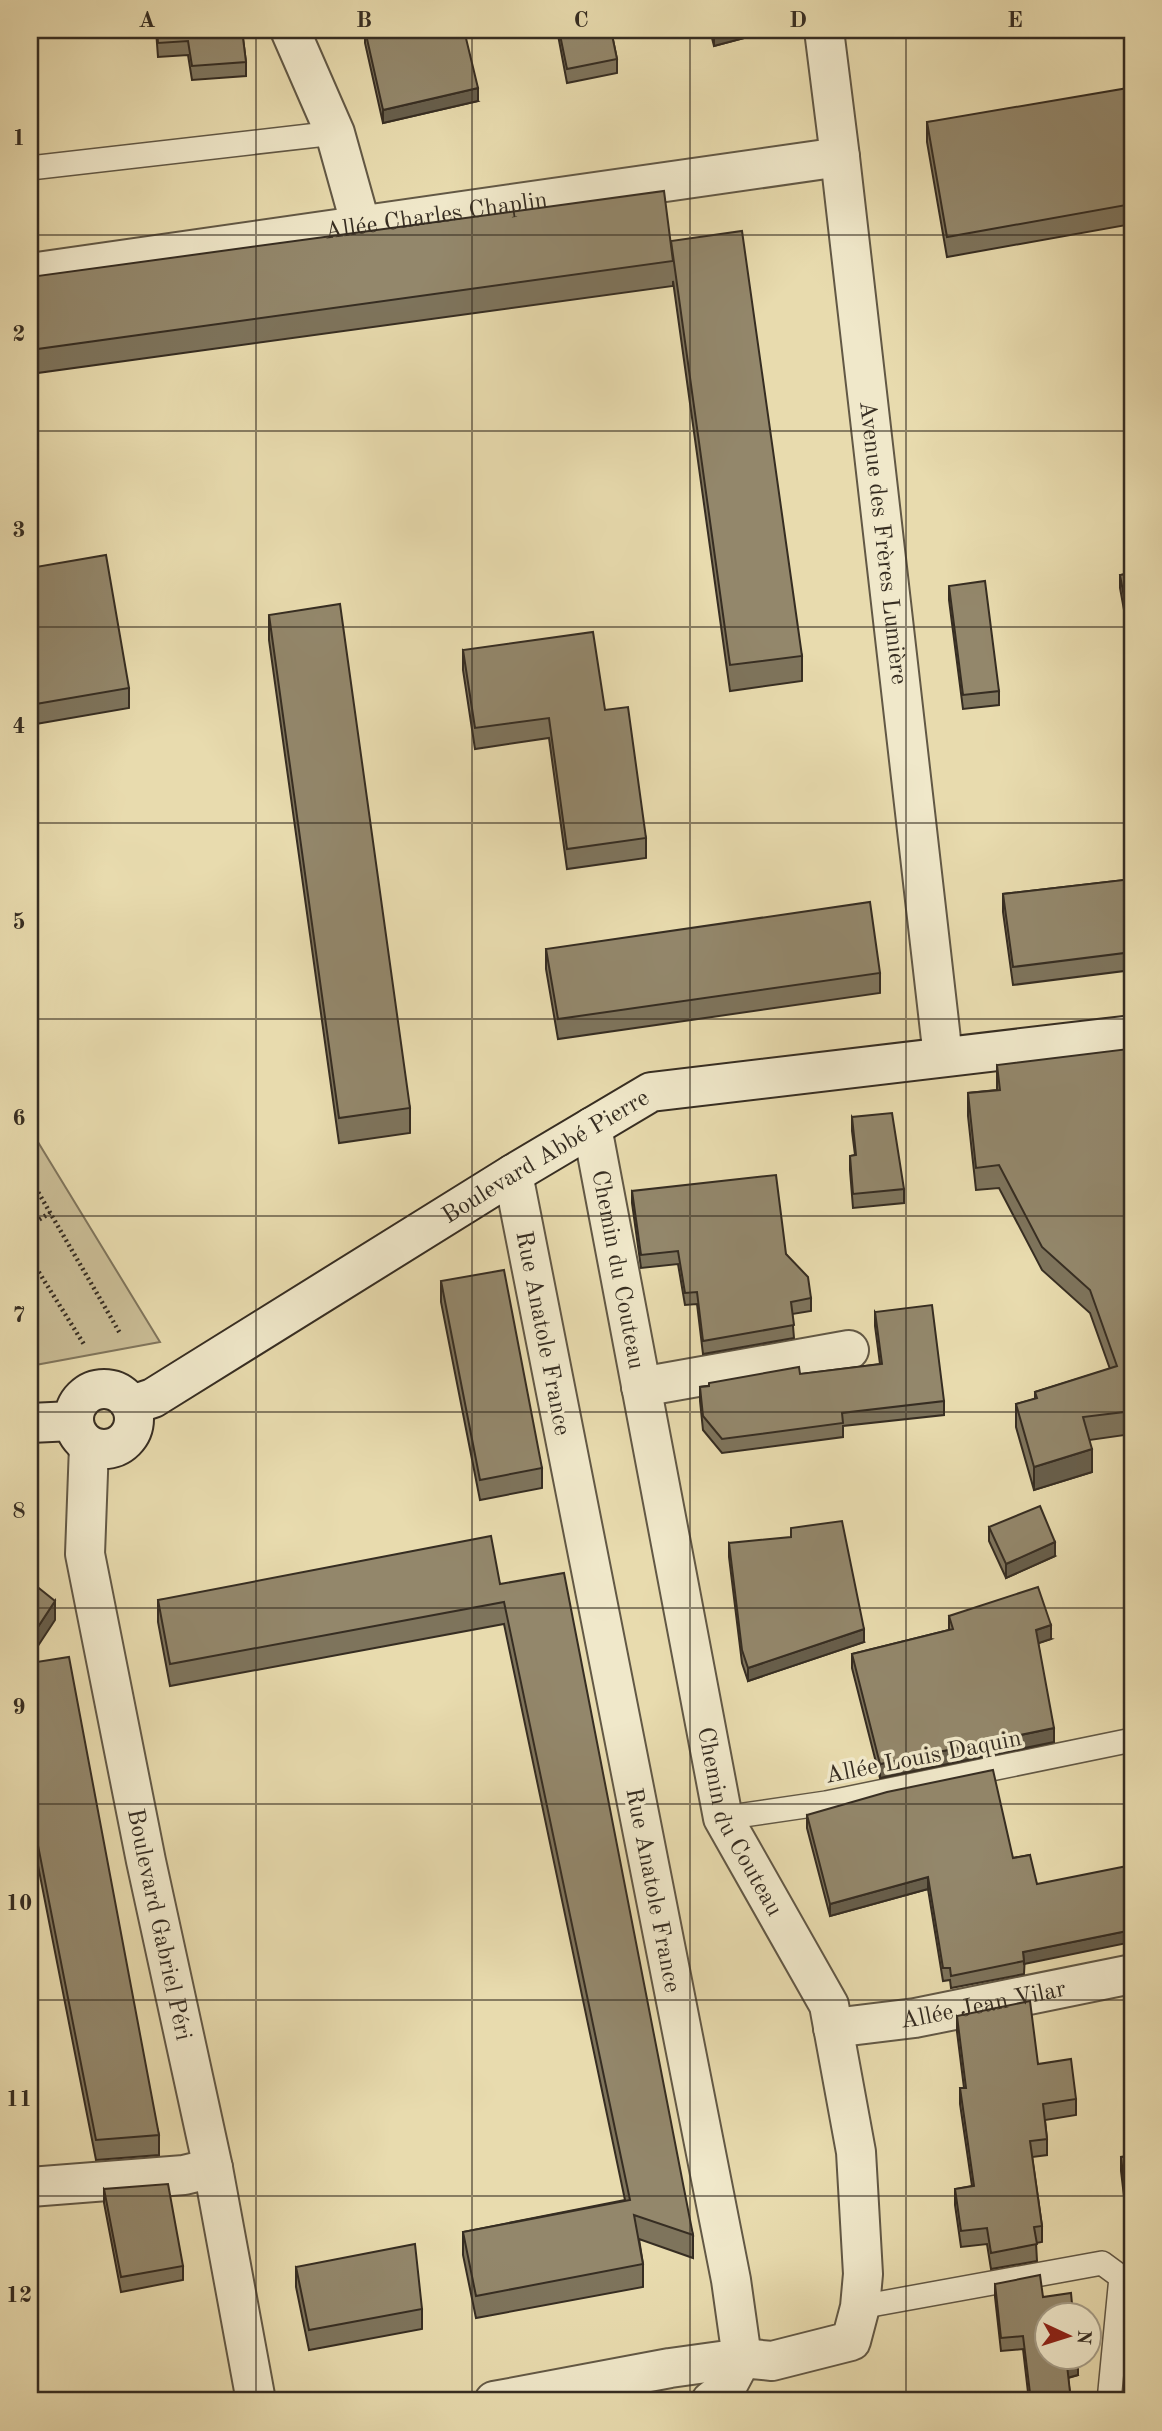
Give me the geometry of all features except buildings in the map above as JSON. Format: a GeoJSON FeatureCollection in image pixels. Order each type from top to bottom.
{"type":"FeatureCollection","features":[{"type":"Feature","properties":{"kind":"street"},"geometry":{"type":"LineString","coordinates":[[290,30],[335,133],[360,226]]}},
{"type":"Feature","properties":{"kind":"street","name":"Avenue des Frères Lumière"},"geometry":{"type":"LineString","coordinates":[[824,30],[943,1057]]}},
{"type":"Feature","properties":{"kind":"street","name":"Allée Charles Chaplin"},"geometry":{"type":"LineString","coordinates":[[30,273],[840,157]]}},
{"type":"Feature","properties":{"kind":"street","name":"Boulevard Abbé Pierre"},"geometry":{"type":"LineString","coordinates":[[81,1433],[104,1450],[117,1447],[128,1438],[135,1423],[132,1405],[153,1398],[513,1174],[651,1092],[1132,1035]]}},
{"type":"Feature","properties":{"kind":"street","name":"Chemin du Couteau"},"geometry":{"type":"LineString","coordinates":[[592,1127],[723,1818],[829,2005],[856,2151],[863,2274],[860,2307],[851,2341],[772,2361],[743,2358]]}},
{"type":"Feature","properties":{"kind":"street","name":"Rue Anatole France"},"geometry":{"type":"LineString","coordinates":[[513,1174],[725,2252],[743,2358]]}},
{"type":"Feature","properties":{"kind":"street"},"geometry":{"type":"LineString","coordinates":[[641,1387],[849,1350]]}},
{"type":"Feature","properties":{"kind":"street"},"geometry":{"type":"LineString","coordinates":[[30,1423],[81,1433]]}},
{"type":"Feature","properties":{"kind":"street","name":"Boulevard Gabriel Péri"},"geometry":{"type":"LineString","coordinates":[[81,1433],[85,1554],[146,1861],[213,2168],[256,2401]]}},
{"type":"Feature","properties":{"kind":"street","name":"Allée Jean Vilar"},"geometry":{"type":"LineString","coordinates":[[833,2028],[915,2018],[1132,1974]]}},
{"type":"Feature","properties":{"kind":"street"},"geometry":{"type":"LineString","coordinates":[[30,2187],[184,2175],[213,2168]]}},
{"type":"Feature","properties":{"kind":"street"},"geometry":{"type":"LineString","coordinates":[[494,2401],[670,2368],[743,2358]]}},
{"type":"Feature","properties":{"kind":"street"},"geometry":{"type":"LineString","coordinates":[[711,2401],[725,2390],[743,2358]]}},
{"type":"Feature","properties":{"kind":"lane"},"geometry":{"type":"LineString","coordinates":[[30,169],[335,133]]}},
{"type":"Feature","properties":{"kind":"lane","name":"Allée Louis Daquin"},"geometry":{"type":"LineString","coordinates":[[723,1818],[826,1803],[1132,1740]]}},
{"type":"Feature","properties":{"kind":"lane"},"geometry":{"type":"LineString","coordinates":[[860,2307],[1102,2263],[1121,2277],[1109,2401]]}},
{"type":"Feature","properties":{"kind":"path"},"geometry":{"type":"LineString","coordinates":[[30,1178],[121,1335]]}},
{"type":"Feature","properties":{"kind":"path"},"geometry":{"type":"LineString","coordinates":[[30,1225],[50,1213]]}},
{"type":"Feature","properties":{"kind":"path"},"geometry":{"type":"LineString","coordinates":[[30,1258],[85,1346]]}},
{"type":"Feature","properties":{"kind":"shaded area"},"geometry":{"type":"Polygon","coordinates":[[[30,1129],[160,1342],[30,1366],[30,1129]]]}}]}
